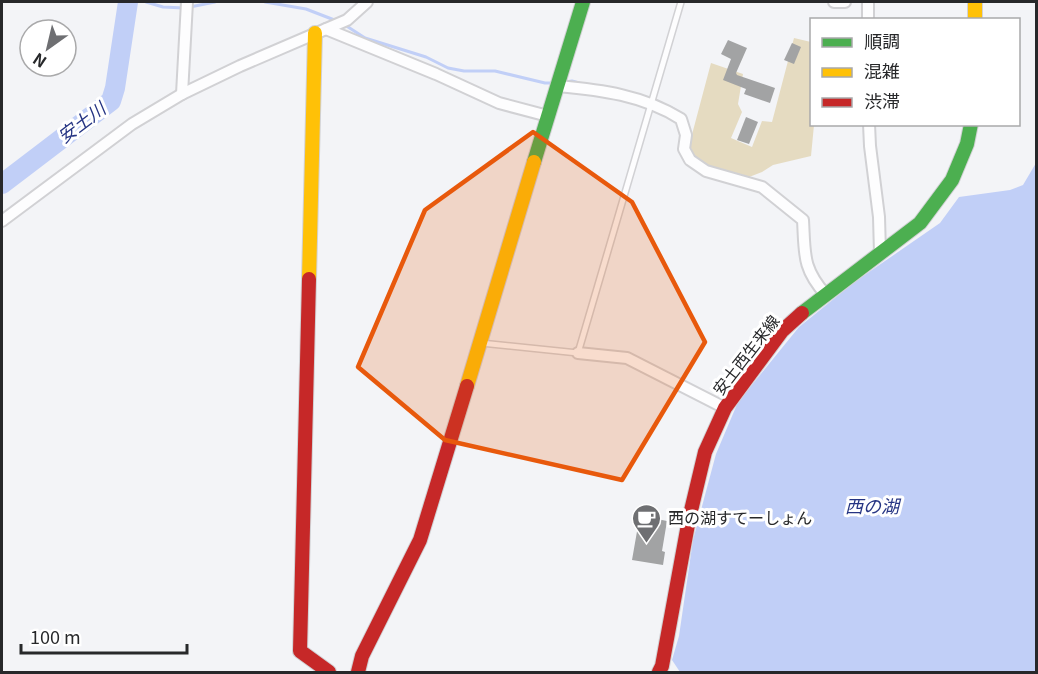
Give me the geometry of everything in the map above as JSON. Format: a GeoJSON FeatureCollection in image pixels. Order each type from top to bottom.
{"type":"FeatureCollection","features":[{"type":"Feature","properties":{"kind":"street"},"geometry":{"type":"LineString","coordinates":[[182,94],[187,2]]}},
{"type":"Feature","properties":{"kind":"street"},"geometry":{"type":"LineString","coordinates":[[2,221],[132,124],[182,94],[240,66],[347,20],[368,2]]}},
{"type":"Feature","properties":{"kind":"street"},"geometry":{"type":"LineString","coordinates":[[358,672],[362,656],[420,540],[583,2]]}},
{"type":"Feature","properties":{"kind":"street"},"geometry":{"type":"LineString","coordinates":[[834,2],[845,2]]}},
{"type":"Feature","properties":{"kind":"street"},"geometry":{"type":"LineString","coordinates":[[868,2],[868,18]]}},
{"type":"Feature","properties":{"kind":"street"},"geometry":{"type":"LineString","coordinates":[[975,2],[975,18]]}},
{"type":"Feature","properties":{"kind":"street"},"geometry":{"type":"LineString","coordinates":[[325,29],[499,103],[548,116]]}},
{"type":"Feature","properties":{"kind":"street"},"geometry":{"type":"LineString","coordinates":[[325,29],[300,651],[329,672]]}},
{"type":"Feature","properties":{"kind":"street"},"geometry":{"type":"LineString","coordinates":[[558,86],[632,96],[667,110],[681,119],[686,135],[684,149],[690,160],[706,171],[762,187],[803,220],[806,262],[814,281],[826,295]]}},
{"type":"Feature","properties":{"kind":"street"},"geometry":{"type":"LineString","coordinates":[[869,126],[879,218],[880,253]]}},
{"type":"Feature","properties":{"kind":"street","name":"安土西生来線"},"geometry":{"type":"LineString","coordinates":[[659,672],[662,666],[688,519],[705,452],[725,408],[782,331],[920,223],[952,180],[967,144],[971,126]]}},
{"type":"Feature","properties":{"kind":"street"},"geometry":{"type":"LineString","coordinates":[[578,353],[627,358],[725,408]]}},
{"type":"Feature","properties":{"kind":"lane"},"geometry":{"type":"LineString","coordinates":[[479,342],[578,353],[681,2]]}},
{"type":"Feature","properties":{"kind":"highlighted area"},"geometry":{"type":"Polygon","coordinates":[[[533,132],[632,202],[705,342],[622,480],[445,440],[358,367],[425,210],[533,132]]]}},
{"type":"Feature","properties":{"kind":"shaded area"},"geometry":{"type":"Polygon","coordinates":[[[794,38],[810,42],[810,126],[814,126],[811,156],[773,165],[744,179],[709,169],[693,159],[690,142],[711,63],[743,74],[738,104],[742,112],[731,138],[752,147],[762,121],[772,122],[794,38]]]}},
{"type":"Feature","properties":{"kind":"water","name":"西の湖"},"geometry":{"type":"Polygon","coordinates":[[[1036,163],[1036,672],[680,672],[672,660],[679,636],[693,540],[716,454],[738,402],[799,327],[856,281],[940,223],[959,197],[1010,190],[1023,185],[1036,163]]]}},
{"type":"Feature","properties":{"kind":"building"},"geometry":{"type":"Polygon","coordinates":[[[728,40],[747,48],[737,75],[775,88],[770,103],[744,94],[746,89],[723,80],[731,59],[721,54],[728,40]]]}},
{"type":"Feature","properties":{"kind":"building"},"geometry":{"type":"Polygon","coordinates":[[[792,43],[801,47],[794,64],[784,60],[792,43]]]}},
{"type":"Feature","properties":{"kind":"building"},"geometry":{"type":"Polygon","coordinates":[[[746,117],[758,122],[749,144],[737,140],[746,117]]]}},
{"type":"Feature","properties":{"kind":"building","name":"西の湖すてーしょん"},"geometry":{"type":"Polygon","coordinates":[[[652,518],[667,521],[662,551],[665,552],[663,565],[632,560],[639,520],[652,522],[652,518]]]}},
{"type":"Feature","properties":{"kind":"waterway","name":"安土川"},"geometry":{"type":"LineString","coordinates":[[2,184],[111,101],[128,2]]}},
{"type":"Feature","properties":{"kind":"waterway"},"geometry":{"type":"LineString","coordinates":[[146,2],[163,7],[184,8]]}},
{"type":"Feature","properties":{"kind":"waterway"},"geometry":{"type":"LineString","coordinates":[[190,7],[215,2]]}},
{"type":"Feature","properties":{"kind":"waterway"},"geometry":{"type":"LineString","coordinates":[[265,2],[306,9],[337,21]]}},
{"type":"Feature","properties":{"kind":"waterway"},"geometry":{"type":"LineString","coordinates":[[345,25],[365,38],[426,57],[448,68],[464,71],[495,71],[553,83]]}},
{"type":"Feature","properties":{"kind":"waterway"},"geometry":{"type":"LineString","coordinates":[[565,82],[579,83]]}},
{"type":"Feature","properties":{"kind":"waterway"},"geometry":{"type":"LineString","coordinates":[[670,107],[681,115]]}},
{"type":"Feature","properties":{"kind":"traffic: fast"},"geometry":{"type":"LineString","coordinates":[[534,162],[583,2]]}},
{"type":"Feature","properties":{"kind":"traffic: fast"},"geometry":{"type":"LineString","coordinates":[[802,313],[920,223],[952,180],[967,144],[971,126]]}},
{"type":"Feature","properties":{"kind":"traffic: slow"},"geometry":{"type":"LineString","coordinates":[[975,2],[975,18]]}},
{"type":"Feature","properties":{"kind":"traffic: slow"},"geometry":{"type":"LineString","coordinates":[[309,279],[315,33]]}},
{"type":"Feature","properties":{"kind":"traffic: slow"},"geometry":{"type":"LineString","coordinates":[[467,386],[534,162]]}},
{"type":"Feature","properties":{"kind":"traffic: jam"},"geometry":{"type":"LineString","coordinates":[[309,279],[300,651],[329,672]]}},
{"type":"Feature","properties":{"kind":"traffic: jam"},"geometry":{"type":"LineString","coordinates":[[659,672],[689,519],[705,452],[725,408],[782,331],[802,313]]}},
{"type":"Feature","properties":{"kind":"traffic: jam"},"geometry":{"type":"LineString","coordinates":[[358,672],[362,656],[420,540],[467,386]]}},
{"type":"Feature","properties":{"kind":"place","name":"西の湖すてーしょん"},"geometry":{"type":"Point","coordinates":[647,544]}}]}
